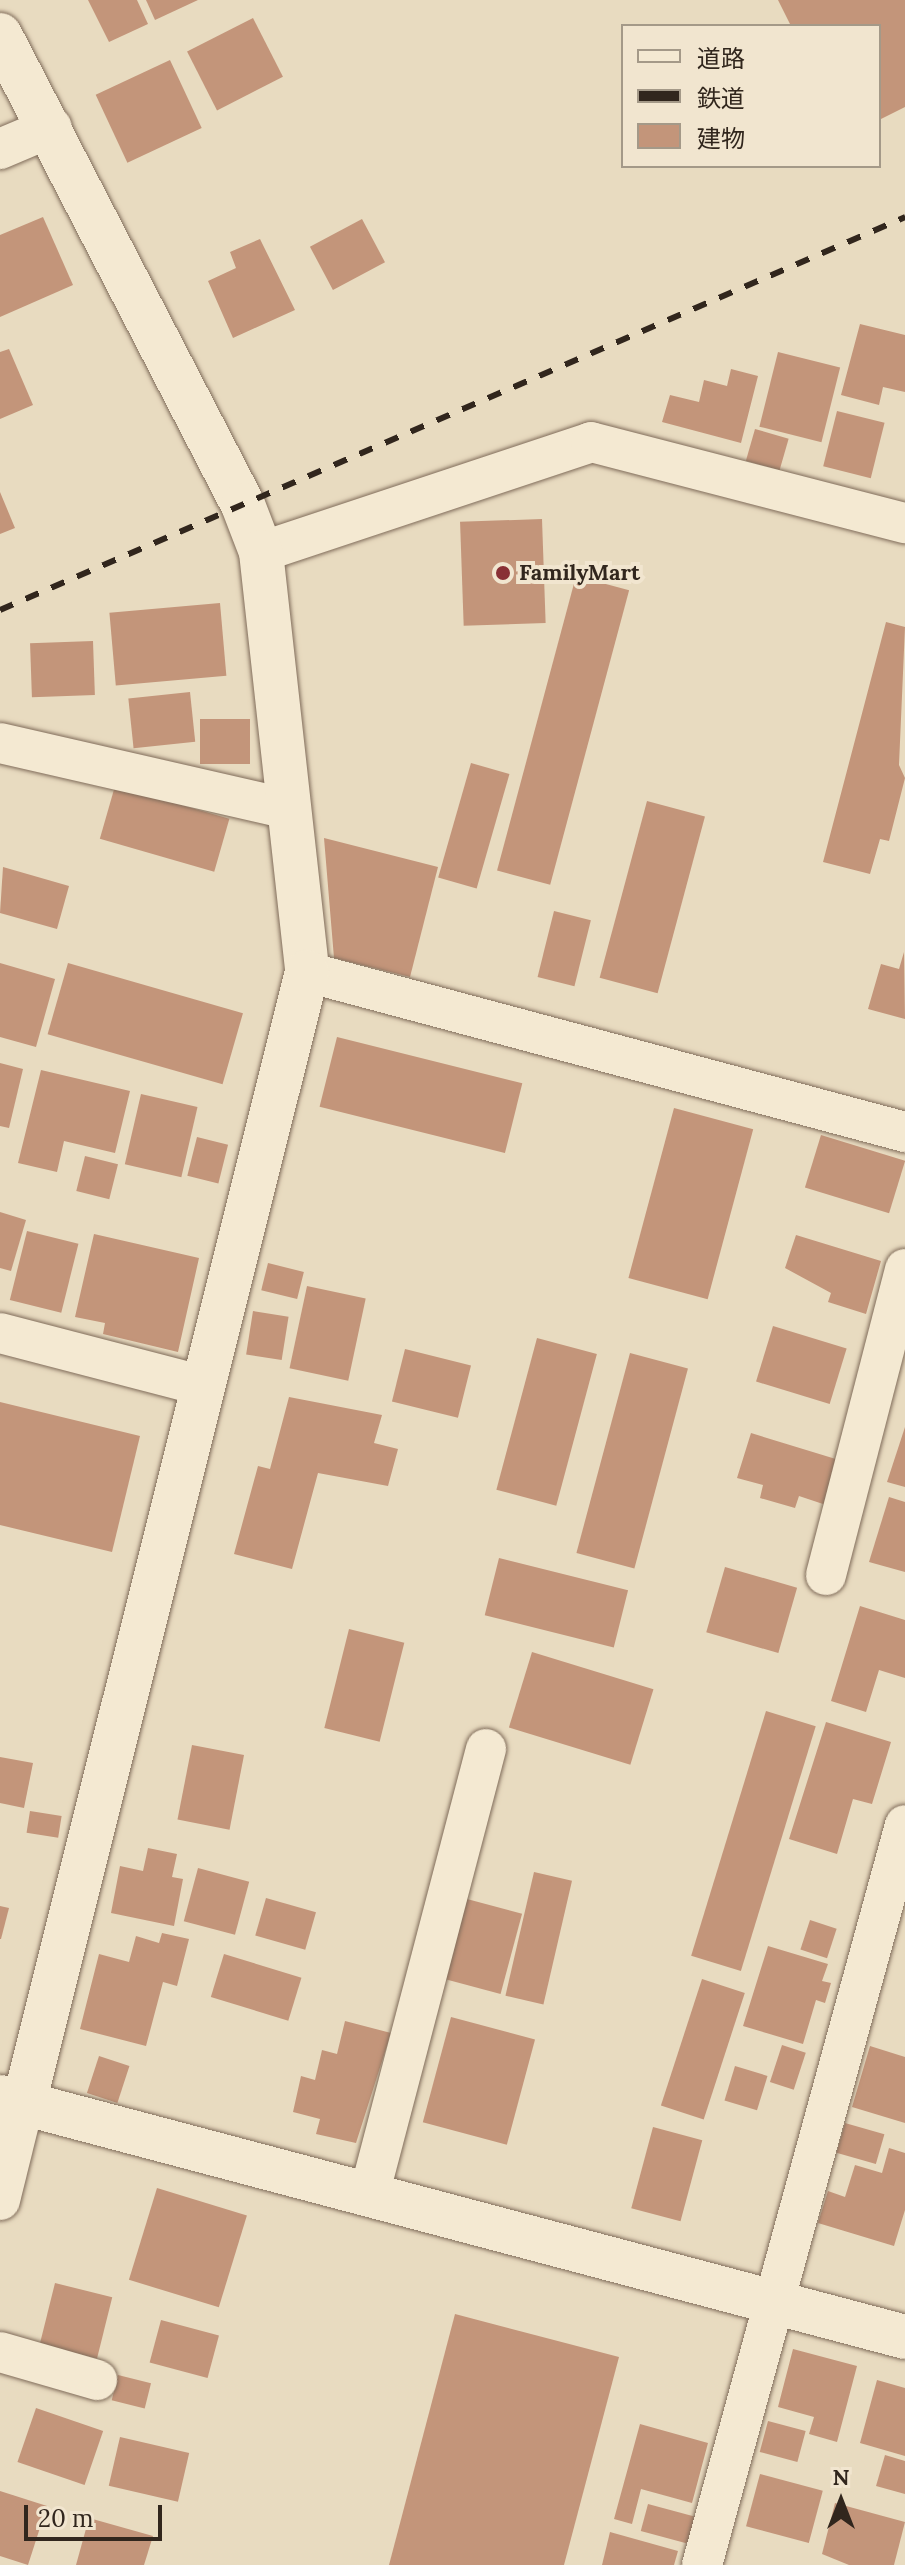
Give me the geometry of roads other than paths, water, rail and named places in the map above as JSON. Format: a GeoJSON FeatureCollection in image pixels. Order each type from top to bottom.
{"type":"FeatureCollection","features":[{"type":"Feature","properties":{"kind":"street"},"geometry":{"type":"LineString","coordinates":[[0,35],[52,127],[261,552],[307,972],[203,1386],[12,2100],[0,2200]]}},
{"type":"Feature","properties":{"kind":"street"},"geometry":{"type":"LineString","coordinates":[[0,149],[52,127]]}},
{"type":"Feature","properties":{"kind":"street"},"geometry":{"type":"LineString","coordinates":[[261,552],[591,442],[905,523]]}},
{"type":"Feature","properties":{"kind":"street"},"geometry":{"type":"LineString","coordinates":[[3,754],[289,809]]}},
{"type":"Feature","properties":{"kind":"street"},"geometry":{"type":"LineString","coordinates":[[307,972],[905,1132]]}},
{"type":"Feature","properties":{"kind":"street"},"geometry":{"type":"LineString","coordinates":[[826,1575],[905,1269]]}},
{"type":"Feature","properties":{"kind":"street"},"geometry":{"type":"LineString","coordinates":[[0,1333],[203,1386]]}},
{"type":"Feature","properties":{"kind":"street"},"geometry":{"type":"LineString","coordinates":[[369,2195],[486,1749]]}},
{"type":"Feature","properties":{"kind":"street"},"geometry":{"type":"LineString","coordinates":[[702,2565],[770,2301],[905,1825]]}},
{"type":"Feature","properties":{"kind":"street"},"geometry":{"type":"LineString","coordinates":[[12,2100],[905,2337]]}},
{"type":"Feature","properties":{"kind":"street"},"geometry":{"type":"LineString","coordinates":[[0,2352],[97,2380]]}},
{"type":"Feature","properties":{"kind":"railway"},"geometry":{"type":"LineString","coordinates":[[0,610],[905,217]]}},
{"type":"Feature","properties":{"kind":"place","name":"FamilyMart"},"geometry":{"type":"Point","coordinates":[503,573]}}]}
